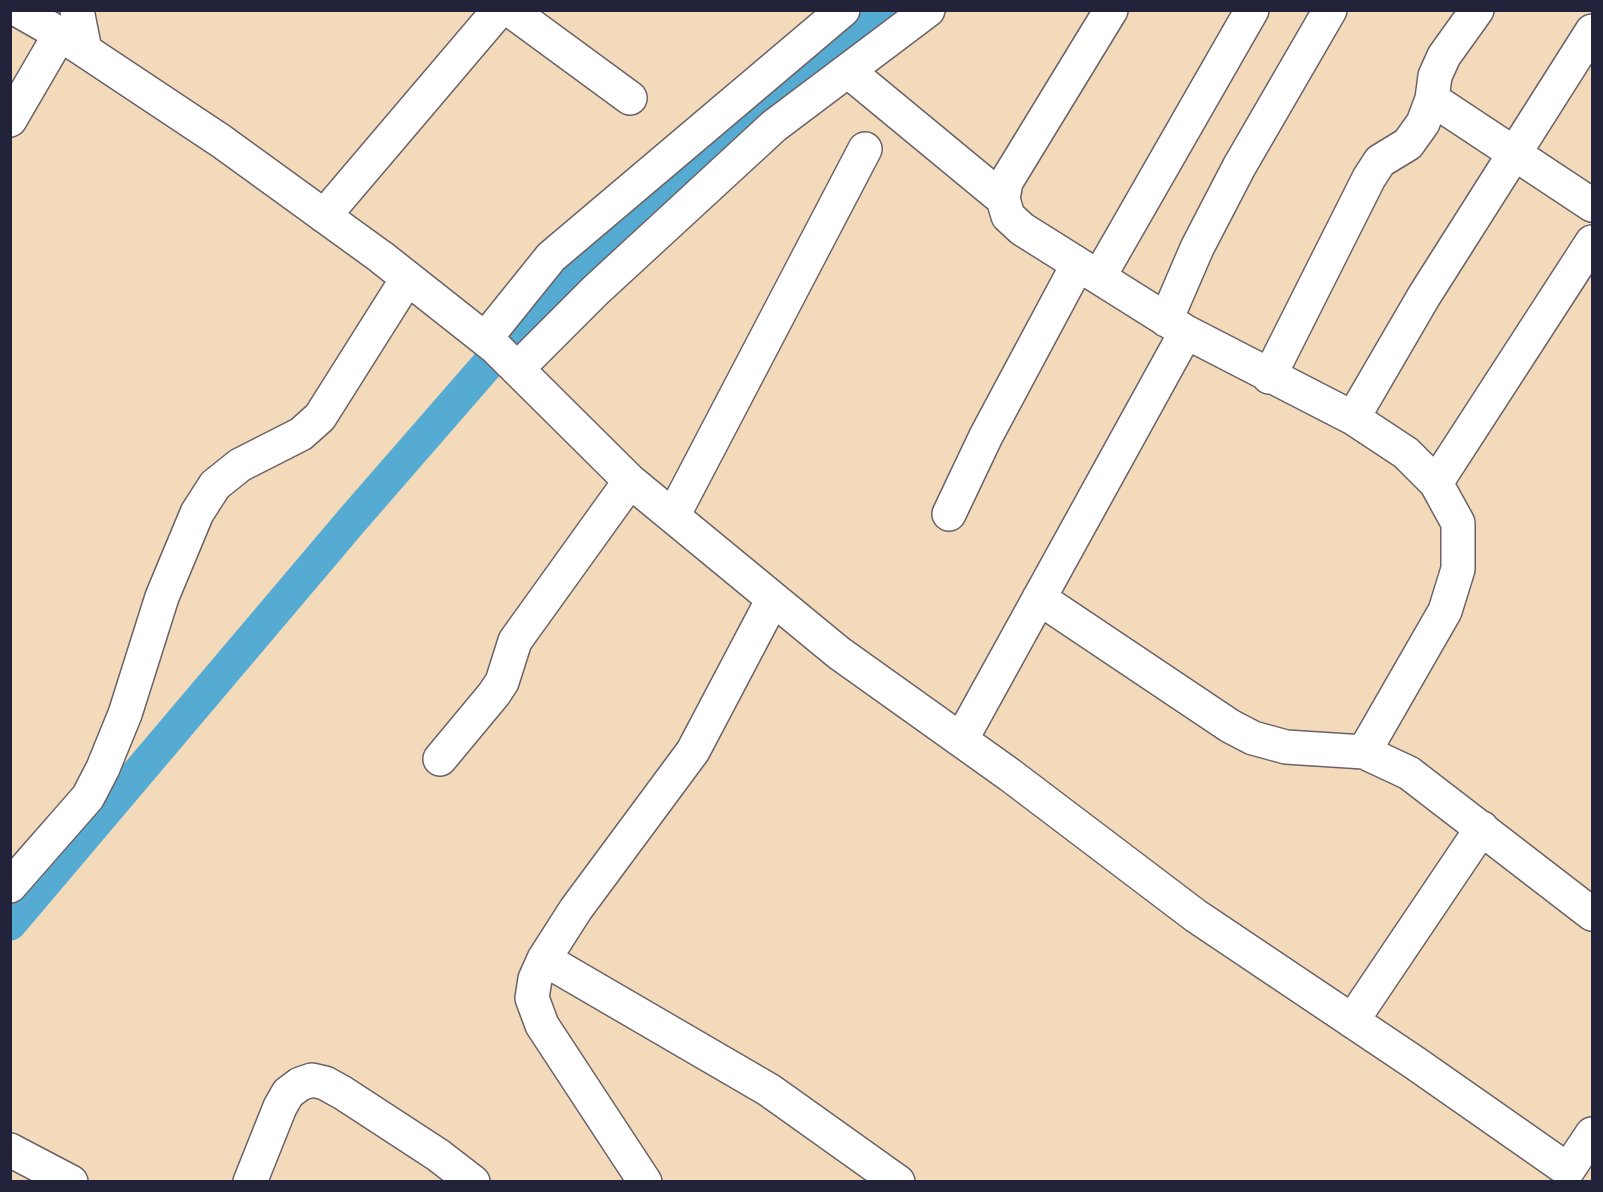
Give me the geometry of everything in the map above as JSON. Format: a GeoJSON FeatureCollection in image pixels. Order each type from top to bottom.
{"type":"FeatureCollection","features":[{"type":"Feature","properties":{"kind":"street"},"geometry":{"type":"LineString","coordinates":[[18,10],[74,32],[381,257],[501,354],[630,481],[838,653],[961,740],[1196,916],[1352,1021],[1564,1176],[1593,1134]]}},
{"type":"Feature","properties":{"kind":"street"},"geometry":{"type":"LineString","coordinates":[[324,216],[499,10]]}},
{"type":"Feature","properties":{"kind":"street"},"geometry":{"type":"LineString","coordinates":[[510,10],[630,98]]}},
{"type":"Feature","properties":{"kind":"street"},"geometry":{"type":"LineString","coordinates":[[501,354],[551,257],[843,10]]}},
{"type":"Feature","properties":{"kind":"street"},"geometry":{"type":"LineString","coordinates":[[501,354],[595,291],[774,126],[928,10]]}},
{"type":"Feature","properties":{"kind":"street"},"geometry":{"type":"LineString","coordinates":[[1111,10],[1017,159],[1006,182],[1003,199],[1008,216],[1022,229],[1176,326],[1353,418],[1406,453],[1436,483],[1458,523],[1458,569],[1445,611],[1364,752]]}},
{"type":"Feature","properties":{"kind":"street"},"geometry":{"type":"LineString","coordinates":[[949,514],[986,436],[1252,10]]}},
{"type":"Feature","properties":{"kind":"street"},"geometry":{"type":"LineString","coordinates":[[961,740],[1039,598],[1176,326],[1197,248],[1239,167],[1330,10]]}},
{"type":"Feature","properties":{"kind":"street"},"geometry":{"type":"LineString","coordinates":[[1269,376],[1368,178],[1380,161],[1408,144],[1423,123],[1432,99],[1435,76],[1444,56],[1477,10]]}},
{"type":"Feature","properties":{"kind":"street"},"geometry":{"type":"LineString","coordinates":[[1353,418],[1424,296],[1593,30]]}},
{"type":"Feature","properties":{"kind":"street"},"geometry":{"type":"LineString","coordinates":[[10,120],[74,32]]}},
{"type":"Feature","properties":{"kind":"street"},"geometry":{"type":"LineString","coordinates":[[848,71],[1003,199]]}},
{"type":"Feature","properties":{"kind":"street"},"geometry":{"type":"LineString","coordinates":[[1432,99],[1593,205]]}},
{"type":"Feature","properties":{"kind":"street"},"geometry":{"type":"LineString","coordinates":[[673,516],[865,149]]}},
{"type":"Feature","properties":{"kind":"street"},"geometry":{"type":"LineString","coordinates":[[1436,483],[1593,242]]}},
{"type":"Feature","properties":{"kind":"street"},"geometry":{"type":"LineString","coordinates":[[10,886],[88,797],[103,768],[124,714],[162,597],[197,513],[215,485],[240,465],[301,434],[320,417],[407,279]]}},
{"type":"Feature","properties":{"kind":"street"},"geometry":{"type":"LineString","coordinates":[[440,759],[494,694],[502,682],[515,641],[630,481]]}},
{"type":"Feature","properties":{"kind":"street"},"geometry":{"type":"LineString","coordinates":[[1039,598],[1215,716],[1253,738],[1286,747],[1364,752],[1408,773],[1593,914]]}},
{"type":"Feature","properties":{"kind":"street"},"geometry":{"type":"LineString","coordinates":[[645,1182],[542,1025],[532,998],[536,979],[544,959],[576,909],[693,751],[773,599]]}},
{"type":"Feature","properties":{"kind":"street"},"geometry":{"type":"LineString","coordinates":[[1352,1021],[1482,828]]}},
{"type":"Feature","properties":{"kind":"street"},"geometry":{"type":"LineString","coordinates":[[544,959],[769,1090],[898,1182]]}},
{"type":"Feature","properties":{"kind":"street"},"geometry":{"type":"LineString","coordinates":[[250,1182],[284,1100],[300,1084],[312,1080],[325,1083],[343,1093],[438,1155],[473,1182]]}},
{"type":"Feature","properties":{"kind":"street"},"geometry":{"type":"LineString","coordinates":[[10,1150],[71,1182]]}},
{"type":"Feature","properties":{"kind":"waterway"},"geometry":{"type":"LineString","coordinates":[[10,924],[353,519],[561,280],[728,136],[887,10]]}}]}
